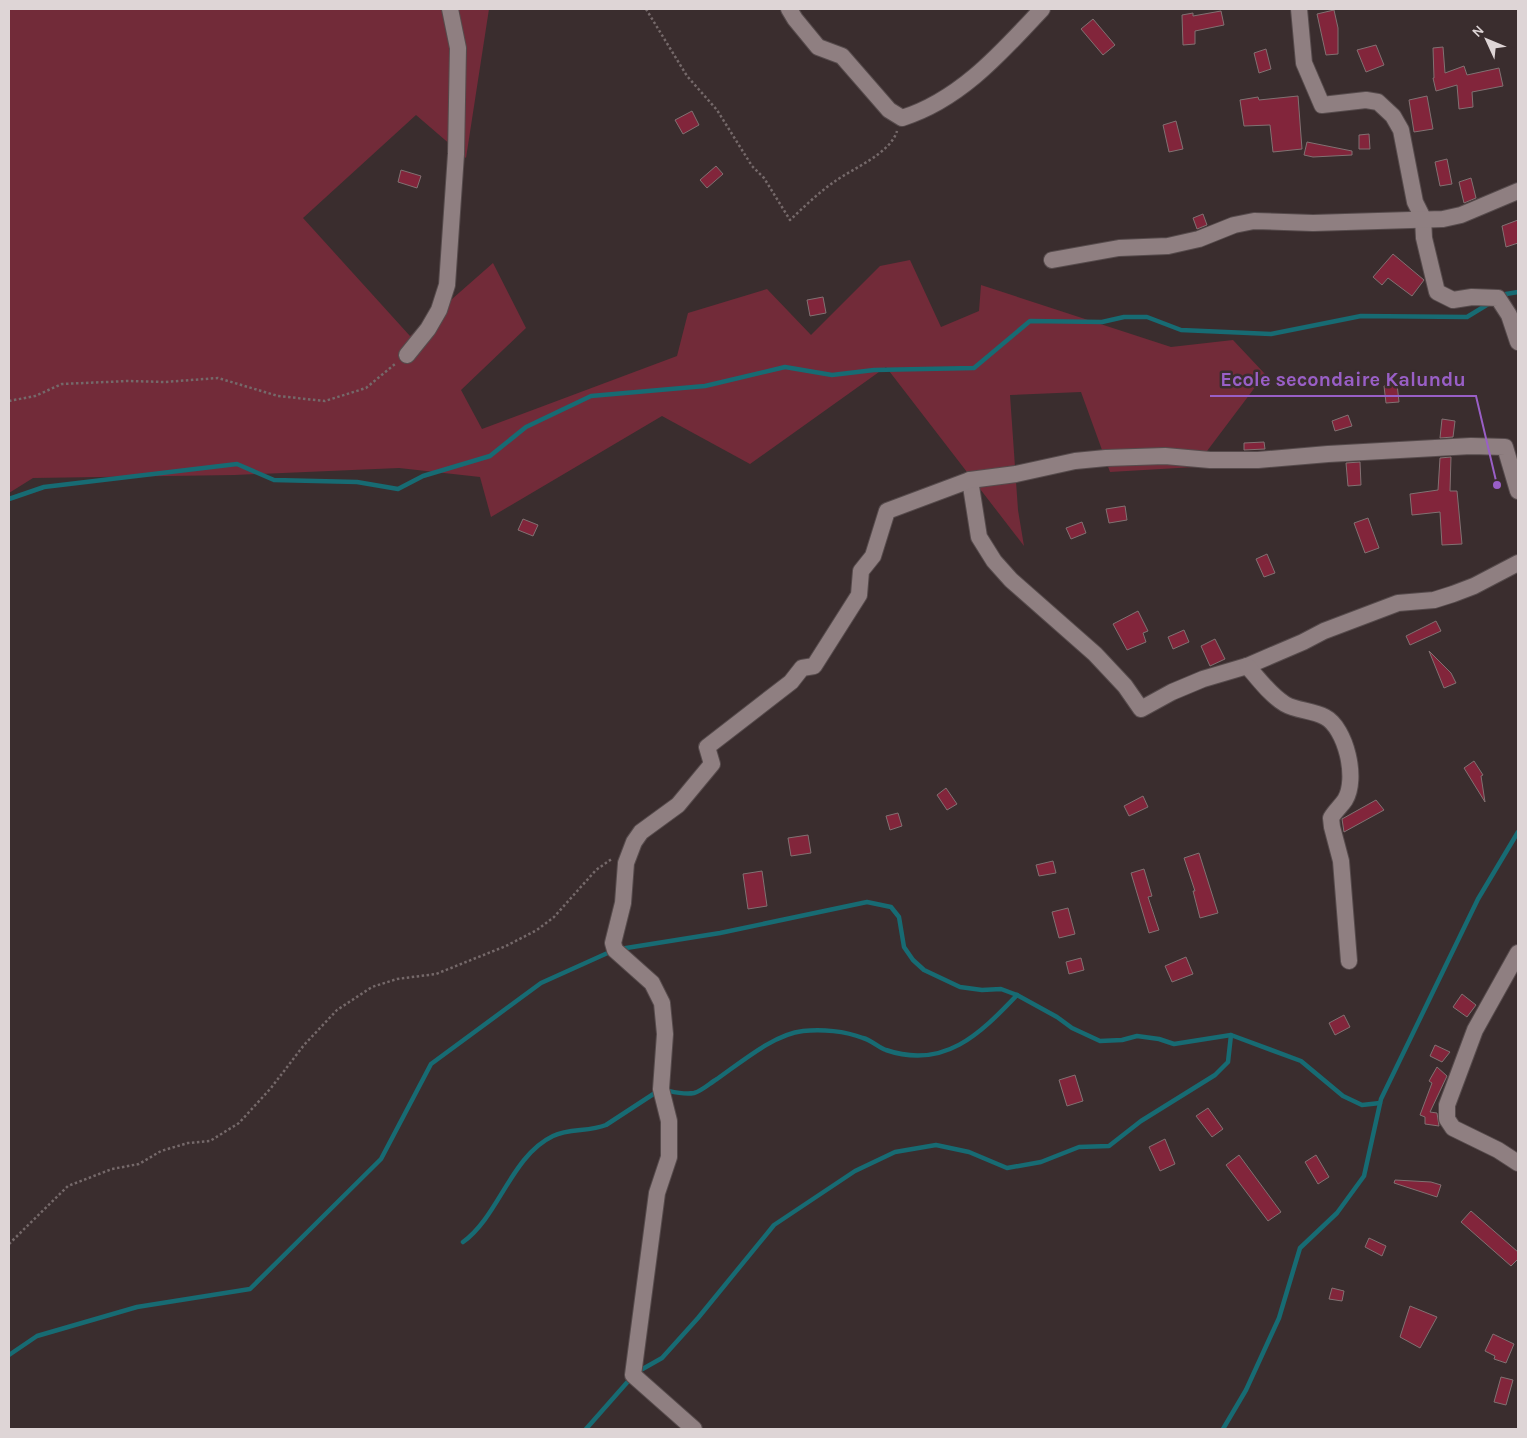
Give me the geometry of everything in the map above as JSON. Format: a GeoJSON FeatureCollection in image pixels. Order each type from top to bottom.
{"type":"FeatureCollection","features":[{"type":"Feature","properties":{"kind":"street"},"geometry":{"type":"LineString","coordinates":[[407,355],[428,329],[439,310],[447,285],[456,154],[458,48],[450,9]]}},
{"type":"Feature","properties":{"kind":"street"},"geometry":{"type":"LineString","coordinates":[[789,9],[818,47],[842,56],[888,110],[902,118],[919,113],[975,77],[998,56],[1042,9]]}},
{"type":"Feature","properties":{"kind":"street"},"geometry":{"type":"LineString","coordinates":[[1299,9],[1304,63],[1322,105],[1366,100],[1378,102],[1393,116],[1401,130],[1415,202],[1423,218],[1424,238],[1436,292],[1453,300],[1472,297],[1498,298],[1509,315],[1518,342]]}},
{"type":"Feature","properties":{"kind":"street"},"geometry":{"type":"LineString","coordinates":[[1052,260],[1119,248],[1168,246],[1198,239],[1234,225],[1254,221],[1313,223],[1423,218],[1443,219],[1461,215],[1518,191]]}},
{"type":"Feature","properties":{"kind":"street"},"geometry":{"type":"LineString","coordinates":[[694,1429],[633,1374],[657,1193],[669,1157],[669,1121],[661,1089],[665,1034],[662,1003],[652,983],[614,950],[613,943],[623,903],[626,863],[634,842],[641,832],[678,805],[712,764],[707,747],[791,682],[802,668],[814,666],[859,595],[861,571],[873,556],[887,511],[970,480],[1106,458],[1165,456],[1210,460],[1258,460],[1471,446],[1512,447],[1518,491]]}},
{"type":"Feature","properties":{"kind":"street"},"geometry":{"type":"LineString","coordinates":[[970,480],[979,537],[994,561],[1011,580],[1095,654],[1125,686],[1141,708],[1203,679],[1247,666],[1303,642],[1324,630],[1398,603],[1434,600],[1453,594],[1474,586],[1518,563]]}},
{"type":"Feature","properties":{"kind":"street"},"geometry":{"type":"LineString","coordinates":[[1247,666],[1269,691],[1285,704],[1326,717],[1334,724],[1346,749],[1350,762],[1349,788],[1345,800],[1331,818],[1341,861],[1349,961]]}},
{"type":"Feature","properties":{"kind":"street"},"geometry":{"type":"LineString","coordinates":[[1517,1160],[1453,1128],[1447,1119],[1447,1105],[1475,1030],[1518,953]]}},
{"type":"Feature","properties":{"kind":"path"},"geometry":{"type":"LineString","coordinates":[[646,9],[687,76],[717,110],[752,166],[764,178],[790,220],[833,182],[880,152],[896,136],[902,118]]}},
{"type":"Feature","properties":{"kind":"path"},"geometry":{"type":"LineString","coordinates":[[9,401],[35,396],[62,384],[128,380],[165,382],[218,378],[278,396],[325,401],[366,388],[407,355]]}},
{"type":"Feature","properties":{"kind":"path"},"geometry":{"type":"LineString","coordinates":[[9,1244],[68,1186],[112,1169],[139,1164],[161,1151],[188,1143],[210,1141],[239,1123],[271,1088],[304,1045],[337,1010],[372,987],[397,979],[436,974],[506,946],[537,930],[554,917],[596,870],[634,842]]}},
{"type":"Feature","properties":{"kind":"shaded area"},"geometry":{"type":"Polygon","coordinates":[[[9,9],[489,9],[466,158],[416,115],[303,218],[410,336],[493,263],[526,328],[461,390],[482,429],[677,356],[688,313],[767,289],[811,335],[880,266],[910,260],[941,327],[979,311],[981,285],[1171,347],[1233,340],[1265,374],[1195,467],[1110,472],[1081,392],[1010,395],[1018,510],[1024,546],[886,367],[750,464],[662,416],[491,517],[480,477],[399,468],[235,475],[33,478],[9,493],[9,9]]]}},
{"type":"Feature","properties":{"kind":"building"},"geometry":{"type":"Polygon","coordinates":[[[1334,10],[1338,28],[1338,54],[1326,55],[1317,14],[1334,10]]]}},
{"type":"Feature","properties":{"kind":"building"},"geometry":{"type":"Polygon","coordinates":[[[1221,11],[1224,25],[1195,31],[1195,44],[1183,45],[1182,15],[1193,13],[1193,16],[1221,11]]]}},
{"type":"Feature","properties":{"kind":"building"},"geometry":{"type":"Polygon","coordinates":[[[1093,19],[1115,45],[1103,55],[1081,29],[1093,19]]]}},
{"type":"Feature","properties":{"kind":"building"},"geometry":{"type":"Polygon","coordinates":[[[1376,45],[1384,65],[1366,72],[1357,50],[1376,45]]]}},
{"type":"Feature","properties":{"kind":"building"},"geometry":{"type":"Polygon","coordinates":[[[1443,47],[1445,73],[1464,66],[1467,75],[1499,68],[1503,86],[1472,92],[1473,107],[1459,109],[1457,85],[1436,91],[1433,78],[1433,48],[1443,47]]]}},
{"type":"Feature","properties":{"kind":"building"},"geometry":{"type":"Polygon","coordinates":[[[1266,49],[1271,69],[1259,73],[1254,53],[1266,49]]]}},
{"type":"Feature","properties":{"kind":"building"},"geometry":{"type":"Polygon","coordinates":[[[1298,96],[1302,149],[1273,152],[1270,125],[1244,126],[1240,100],[1258,97],[1259,100],[1298,96]]]}},
{"type":"Feature","properties":{"kind":"building"},"geometry":{"type":"Polygon","coordinates":[[[1427,96],[1433,129],[1414,132],[1409,100],[1427,96]]]}},
{"type":"Feature","properties":{"kind":"building"},"geometry":{"type":"Polygon","coordinates":[[[692,111],[699,125],[683,134],[675,120],[692,111]]]}},
{"type":"Feature","properties":{"kind":"building"},"geometry":{"type":"Polygon","coordinates":[[[1176,121],[1183,149],[1169,152],[1163,125],[1176,121]]]}},
{"type":"Feature","properties":{"kind":"building"},"geometry":{"type":"Polygon","coordinates":[[[1369,134],[1370,149],[1359,149],[1359,135],[1369,134]]]}},
{"type":"Feature","properties":{"kind":"building"},"geometry":{"type":"Polygon","coordinates":[[[1307,142],[1352,151],[1352,155],[1313,157],[1304,155],[1307,142]]]}},
{"type":"Feature","properties":{"kind":"building"},"geometry":{"type":"Polygon","coordinates":[[[1447,159],[1452,184],[1440,186],[1435,162],[1447,159]]]}},
{"type":"Feature","properties":{"kind":"building"},"geometry":{"type":"Polygon","coordinates":[[[716,166],[723,174],[707,188],[700,180],[716,166]]]}},
{"type":"Feature","properties":{"kind":"building"},"geometry":{"type":"Polygon","coordinates":[[[401,170],[421,176],[417,188],[398,182],[401,170]]]}},
{"type":"Feature","properties":{"kind":"building"},"geometry":{"type":"Polygon","coordinates":[[[1471,178],[1476,198],[1464,203],[1459,182],[1471,178]]]}},
{"type":"Feature","properties":{"kind":"building"},"geometry":{"type":"Polygon","coordinates":[[[1203,214],[1207,225],[1197,229],[1193,218],[1203,214]]]}},
{"type":"Feature","properties":{"kind":"building"},"geometry":{"type":"Polygon","coordinates":[[[1518,220],[1518,243],[1506,247],[1502,226],[1518,220]]]}},
{"type":"Feature","properties":{"kind":"building"},"geometry":{"type":"Polygon","coordinates":[[[1393,254],[1424,280],[1412,296],[1388,278],[1382,285],[1373,277],[1393,254]]]}},
{"type":"Feature","properties":{"kind":"building"},"geometry":{"type":"Polygon","coordinates":[[[823,297],[826,313],[810,316],[807,300],[823,297]]]}},
{"type":"Feature","properties":{"kind":"building"},"geometry":{"type":"Polygon","coordinates":[[[1397,384],[1399,402],[1386,403],[1384,386],[1397,384]]]}},
{"type":"Feature","properties":{"kind":"building"},"geometry":{"type":"Polygon","coordinates":[[[1348,415],[1352,426],[1335,431],[1332,421],[1348,415]]]}},
{"type":"Feature","properties":{"kind":"building"},"geometry":{"type":"Polygon","coordinates":[[[1442,419],[1455,421],[1453,437],[1440,438],[1442,419]]]}},
{"type":"Feature","properties":{"kind":"building"},"geometry":{"type":"Polygon","coordinates":[[[1264,442],[1265,449],[1244,450],[1244,443],[1264,442]]]}},
{"type":"Feature","properties":{"kind":"building"},"geometry":{"type":"Polygon","coordinates":[[[1451,457],[1450,491],[1457,491],[1462,544],[1442,545],[1440,512],[1412,515],[1410,494],[1438,490],[1440,458],[1451,457]]]}},
{"type":"Feature","properties":{"kind":"building"},"geometry":{"type":"Polygon","coordinates":[[[1360,462],[1361,485],[1348,486],[1346,463],[1360,462]]]}},
{"type":"Feature","properties":{"kind":"building"},"geometry":{"type":"Polygon","coordinates":[[[1125,506],[1127,520],[1109,523],[1106,509],[1125,506]]]}},
{"type":"Feature","properties":{"kind":"building"},"geometry":{"type":"Polygon","coordinates":[[[1368,518],[1379,548],[1365,553],[1354,523],[1368,518]]]}},
{"type":"Feature","properties":{"kind":"building"},"geometry":{"type":"Polygon","coordinates":[[[523,519],[538,525],[533,536],[518,530],[523,519]]]}},
{"type":"Feature","properties":{"kind":"building"},"geometry":{"type":"Polygon","coordinates":[[[1082,522],[1086,533],[1071,539],[1066,528],[1082,522]]]}},
{"type":"Feature","properties":{"kind":"building"},"geometry":{"type":"Polygon","coordinates":[[[1267,554],[1275,573],[1264,577],[1256,559],[1267,554]]]}},
{"type":"Feature","properties":{"kind":"building"},"geometry":{"type":"Polygon","coordinates":[[[1138,611],[1148,631],[1143,633],[1146,642],[1127,650],[1113,624],[1138,611]]]}},
{"type":"Feature","properties":{"kind":"building"},"geometry":{"type":"Polygon","coordinates":[[[1436,621],[1441,631],[1410,645],[1406,636],[1436,621]]]}},
{"type":"Feature","properties":{"kind":"building"},"geometry":{"type":"Polygon","coordinates":[[[1184,630],[1189,642],[1173,649],[1168,637],[1184,630]]]}},
{"type":"Feature","properties":{"kind":"building"},"geometry":{"type":"Polygon","coordinates":[[[1215,639],[1225,659],[1210,666],[1201,646],[1215,639]]]}},
{"type":"Feature","properties":{"kind":"building"},"geometry":{"type":"Polygon","coordinates":[[[1429,651],[1451,673],[1456,683],[1444,688],[1429,651]]]}},
{"type":"Feature","properties":{"kind":"building"},"geometry":{"type":"Polygon","coordinates":[[[1474,761],[1483,775],[1481,776],[1485,802],[1464,768],[1474,761]]]}},
{"type":"Feature","properties":{"kind":"building"},"geometry":{"type":"Polygon","coordinates":[[[946,788],[957,804],[947,810],[937,795],[946,788]]]}},
{"type":"Feature","properties":{"kind":"building"},"geometry":{"type":"Polygon","coordinates":[[[1143,796],[1148,807],[1129,816],[1124,806],[1143,796]]]}},
{"type":"Feature","properties":{"kind":"building"},"geometry":{"type":"Polygon","coordinates":[[[1376,800],[1384,810],[1344,832],[1342,819],[1376,800]]]}},
{"type":"Feature","properties":{"kind":"building"},"geometry":{"type":"Polygon","coordinates":[[[898,813],[902,826],[890,830],[886,816],[898,813]]]}},
{"type":"Feature","properties":{"kind":"building"},"geometry":{"type":"Polygon","coordinates":[[[808,835],[811,853],[791,856],[788,838],[808,835]]]}},
{"type":"Feature","properties":{"kind":"building"},"geometry":{"type":"Polygon","coordinates":[[[1199,853],[1218,913],[1200,918],[1193,891],[1195,891],[1184,858],[1199,853]]]}},
{"type":"Feature","properties":{"kind":"building"},"geometry":{"type":"Polygon","coordinates":[[[1053,861],[1056,873],[1039,876],[1036,865],[1053,861]]]}},
{"type":"Feature","properties":{"kind":"building"},"geometry":{"type":"Polygon","coordinates":[[[1144,869],[1152,896],[1148,897],[1159,930],[1149,933],[1131,873],[1144,869]]]}},
{"type":"Feature","properties":{"kind":"building"},"geometry":{"type":"Polygon","coordinates":[[[762,871],[767,906],[748,909],[743,874],[762,871]]]}},
{"type":"Feature","properties":{"kind":"building"},"geometry":{"type":"Polygon","coordinates":[[[1068,908],[1075,934],[1059,938],[1052,912],[1068,908]]]}},
{"type":"Feature","properties":{"kind":"building"},"geometry":{"type":"Polygon","coordinates":[[[1186,957],[1193,974],[1172,982],[1165,966],[1186,957]]]}},
{"type":"Feature","properties":{"kind":"building"},"geometry":{"type":"Polygon","coordinates":[[[1081,958],[1084,970],[1069,974],[1066,962],[1081,958]]]}},
{"type":"Feature","properties":{"kind":"building"},"geometry":{"type":"Polygon","coordinates":[[[1462,994],[1476,1005],[1467,1017],[1453,1007],[1462,994]]]}},
{"type":"Feature","properties":{"kind":"building"},"geometry":{"type":"Polygon","coordinates":[[[1344,1015],[1350,1027],[1335,1035],[1329,1023],[1344,1015]]]}},
{"type":"Feature","properties":{"kind":"building"},"geometry":{"type":"Polygon","coordinates":[[[1435,1045],[1450,1052],[1442,1062],[1430,1056],[1435,1045]]]}},
{"type":"Feature","properties":{"kind":"building"},"geometry":{"type":"Polygon","coordinates":[[[1437,1067],[1447,1076],[1430,1112],[1437,1113],[1439,1126],[1425,1124],[1425,1117],[1420,1115],[1432,1083],[1429,1081],[1437,1067]]]}},
{"type":"Feature","properties":{"kind":"building"},"geometry":{"type":"Polygon","coordinates":[[[1075,1075],[1083,1101],[1067,1106],[1059,1080],[1075,1075]]]}},
{"type":"Feature","properties":{"kind":"building"},"geometry":{"type":"Polygon","coordinates":[[[1208,1108],[1223,1129],[1212,1137],[1196,1116],[1208,1108]]]}},
{"type":"Feature","properties":{"kind":"building"},"geometry":{"type":"Polygon","coordinates":[[[1165,1139],[1175,1164],[1160,1171],[1149,1147],[1165,1139]]]}},
{"type":"Feature","properties":{"kind":"building"},"geometry":{"type":"Polygon","coordinates":[[[1239,1155],[1281,1212],[1268,1221],[1226,1165],[1239,1155]]]}},
{"type":"Feature","properties":{"kind":"building"},"geometry":{"type":"Polygon","coordinates":[[[1316,1155],[1329,1177],[1318,1184],[1305,1162],[1316,1155]]]}},
{"type":"Feature","properties":{"kind":"building"},"geometry":{"type":"Polygon","coordinates":[[[1395,1180],[1431,1182],[1441,1185],[1437,1197],[1394,1183],[1395,1180]]]}},
{"type":"Feature","properties":{"kind":"building"},"geometry":{"type":"Polygon","coordinates":[[[1471,1211],[1518,1252],[1518,1259],[1511,1266],[1461,1222],[1471,1211]]]}},
{"type":"Feature","properties":{"kind":"building"},"geometry":{"type":"Polygon","coordinates":[[[1369,1238],[1386,1246],[1382,1256],[1365,1247],[1369,1238]]]}},
{"type":"Feature","properties":{"kind":"building"},"geometry":{"type":"Polygon","coordinates":[[[1332,1288],[1344,1291],[1342,1301],[1329,1299],[1332,1288]]]}},
{"type":"Feature","properties":{"kind":"building"},"geometry":{"type":"Polygon","coordinates":[[[1410,1306],[1437,1317],[1420,1348],[1400,1337],[1410,1306]]]}},
{"type":"Feature","properties":{"kind":"building"},"geometry":{"type":"Polygon","coordinates":[[[1493,1334],[1514,1344],[1506,1363],[1494,1359],[1495,1356],[1485,1351],[1493,1334]]]}},
{"type":"Feature","properties":{"kind":"building"},"geometry":{"type":"Polygon","coordinates":[[[1501,1377],[1513,1380],[1506,1405],[1494,1402],[1501,1377]]]}},
{"type":"Feature","properties":{"kind":"waterway"},"geometry":{"type":"LineString","coordinates":[[1501,297],[1518,292]]}},
{"type":"Feature","properties":{"kind":"waterway"},"geometry":{"type":"LineString","coordinates":[[9,499],[44,487],[237,464],[274,480],[357,482],[398,489],[423,476],[490,456],[526,427],[591,396],[705,386],[785,367],[832,375],[874,370],[974,368],[1030,321],[1102,322],[1124,317],[1147,317],[1181,330],[1271,334],[1361,316],[1467,317],[1490,303]]}},
{"type":"Feature","properties":{"kind":"waterway"},"geometry":{"type":"LineString","coordinates":[[1223,1429],[1246,1390],[1279,1318],[1300,1248],[1337,1213],[1364,1176],[1381,1099],[1478,899],[1518,832]]}},
{"type":"Feature","properties":{"kind":"waterway"},"geometry":{"type":"LineString","coordinates":[[620,949],[720,933],[867,902],[891,907],[899,917],[904,947],[913,960],[924,970],[960,987],[982,990],[1001,989],[1017,995],[1057,1017],[1072,1028],[1100,1041],[1122,1040],[1137,1036],[1159,1039],[1174,1044],[1231,1035],[1301,1061],[1343,1096],[1362,1105],[1380,1103]]}},
{"type":"Feature","properties":{"kind":"waterway"},"geometry":{"type":"LineString","coordinates":[[9,1355],[37,1336],[137,1307],[250,1289],[381,1159],[431,1064],[541,983],[612,951]]}},
{"type":"Feature","properties":{"kind":"waterway"},"geometry":{"type":"LineString","coordinates":[[665,1090],[690,1094],[697,1092],[769,1043],[792,1033],[803,1031],[826,1030],[841,1032],[866,1039],[886,1050],[907,1055],[926,1055],[943,1052],[975,1035],[1017,995]]}},
{"type":"Feature","properties":{"kind":"waterway"},"geometry":{"type":"LineString","coordinates":[[639,1371],[662,1358],[698,1318],[774,1225],[855,1171],[895,1152],[936,1145],[969,1152],[1007,1168],[1041,1162],[1079,1147],[1109,1146],[1141,1121],[1215,1075],[1228,1062],[1231,1035]]}},
{"type":"Feature","properties":{"kind":"waterway"},"geometry":{"type":"LineString","coordinates":[[463,1242],[486,1217],[526,1157],[539,1145],[559,1134],[606,1125],[658,1091]]}},
{"type":"Feature","properties":{"kind":"waterway"},"geometry":{"type":"LineString","coordinates":[[586,1429],[631,1378]]}},
{"type":"Feature","properties":{"kind":"place","name":"Ecole secondaire Kalundu"},"geometry":{"type":"Point","coordinates":[1497,485]}}]}
